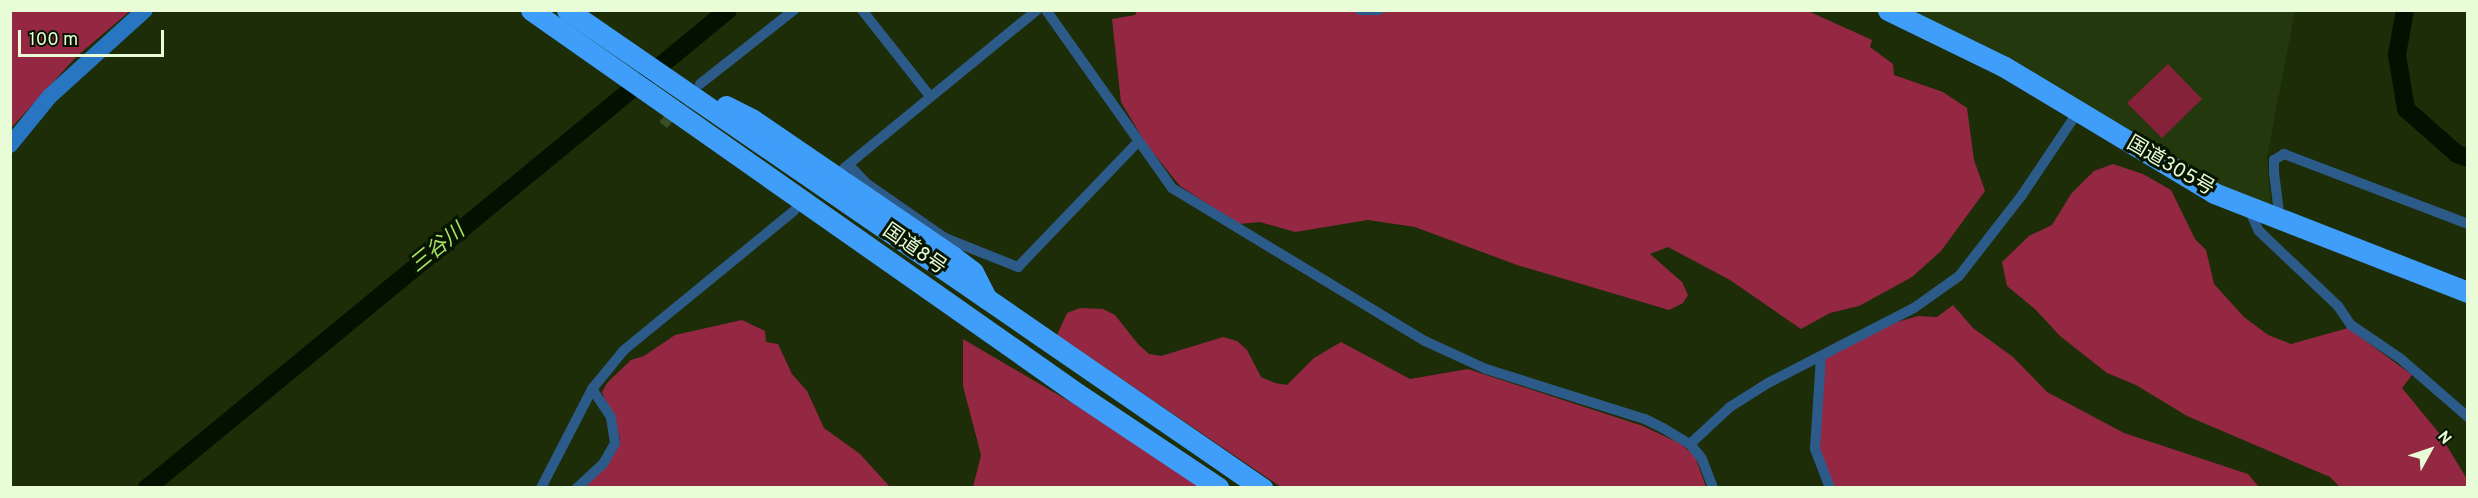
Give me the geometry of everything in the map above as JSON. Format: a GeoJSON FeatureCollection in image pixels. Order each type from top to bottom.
{"type":"FeatureCollection","features":[{"type":"Feature","properties":{"kind":"highway","name":"国道8号"},"geometry":{"type":"LineString","coordinates":[[531,10],[626,63],[677,85],[988,303],[1262,488]]}},
{"type":"Feature","properties":{"kind":"highway","name":"国道8号"},"geometry":{"type":"LineString","coordinates":[[567,10],[626,63],[662,101],[1078,394],[1219,488]]}},
{"type":"Feature","properties":{"kind":"highway","name":"国道305号"},"geometry":{"type":"LineString","coordinates":[[1888,10],[2003,66],[2180,175],[2248,209],[2468,292]]}},
{"type":"Feature","properties":{"kind":"highway"},"geometry":{"type":"LineString","coordinates":[[662,101],[664,112],[673,126],[1047,385],[1078,394]]}},
{"type":"Feature","properties":{"kind":"highway"},"geometry":{"type":"LineString","coordinates":[[708,107],[738,110],[842,170],[973,272],[988,303]]}},
{"type":"Feature","properties":{"kind":"main road"},"geometry":{"type":"LineString","coordinates":[[10,145],[50,96],[146,10]]}},
{"type":"Feature","properties":{"kind":"street"},"geometry":{"type":"LineString","coordinates":[[700,84],[794,10]]}},
{"type":"Feature","properties":{"kind":"street"},"geometry":{"type":"LineString","coordinates":[[862,10],[930,96]]}},
{"type":"Feature","properties":{"kind":"street"},"geometry":{"type":"LineString","coordinates":[[1036,10],[842,170],[866,183],[945,238],[1018,267],[1137,143]]}},
{"type":"Feature","properties":{"kind":"street"},"geometry":{"type":"LineString","coordinates":[[1046,10],[1137,143],[1172,188],[1425,341],[1486,369],[1645,418],[1690,444],[1702,459],[1713,488]]}},
{"type":"Feature","properties":{"kind":"street"},"geometry":{"type":"LineString","coordinates":[[1360,10],[1379,10]]}},
{"type":"Feature","properties":{"kind":"street"},"geometry":{"type":"LineString","coordinates":[[1690,444],[1730,407],[1914,308],[1959,276],[2022,195],[2077,113]]}},
{"type":"Feature","properties":{"kind":"street"},"geometry":{"type":"LineString","coordinates":[[2280,221],[2274,160],[2284,154],[2468,224]]}},
{"type":"Feature","properties":{"kind":"street"},"geometry":{"type":"LineString","coordinates":[[2248,209],[2259,231],[2338,306],[2351,325],[2401,359],[2468,417]]}},
{"type":"Feature","properties":{"kind":"street"},"geometry":{"type":"LineString","coordinates":[[541,488],[592,388],[624,350],[794,211]]}},
{"type":"Feature","properties":{"kind":"street"},"geometry":{"type":"LineString","coordinates":[[1821,356],[1815,449],[1830,488]]}},
{"type":"Feature","properties":{"kind":"street"},"geometry":{"type":"LineString","coordinates":[[577,488],[603,464],[615,443],[611,417],[592,388]]}},
{"type":"Feature","properties":{"kind":"shaded area"},"geometry":{"type":"Polygon","coordinates":[[[11,10],[130,11],[77,56],[11,128],[11,10]]]}},
{"type":"Feature","properties":{"kind":"shaded area"},"geometry":{"type":"Polygon","coordinates":[[[1138,10],[1808,11],[1872,40],[1870,47],[1893,64],[1894,75],[1943,92],[1967,108],[1974,160],[1985,191],[1941,251],[1912,277],[1859,306],[1830,313],[1801,329],[1730,280],[1668,247],[1650,254],[1682,282],[1688,295],[1683,303],[1669,310],[1517,265],[1415,227],[1368,220],[1295,232],[1260,222],[1239,224],[1180,186],[1146,144],[1121,102],[1112,19],[1135,15],[1138,10]]]}},
{"type":"Feature","properties":{"kind":"shaded area"},"geometry":{"type":"Polygon","coordinates":[[[1904,11],[2295,11],[2267,157],[2271,209],[2182,170],[1904,11]]]}},
{"type":"Feature","properties":{"kind":"shaded area"},"geometry":{"type":"Polygon","coordinates":[[[2168,64],[2202,99],[2162,138],[2127,103],[2168,64]]]}},
{"type":"Feature","properties":{"kind":"shaded area"},"geometry":{"type":"Polygon","coordinates":[[[2113,164],[2143,174],[2171,190],[2195,239],[2206,250],[2214,284],[2244,317],[2268,335],[2291,344],[2348,328],[2412,375],[2402,388],[2439,433],[2467,479],[2467,487],[2340,487],[2330,477],[2187,416],[2136,385],[2107,373],[2060,336],[2036,310],[2007,286],[2002,262],[2029,236],[2052,225],[2071,194],[2094,171],[2113,164]]]}},
{"type":"Feature","properties":{"kind":"shaded area"},"geometry":{"type":"Polygon","coordinates":[[[1953,305],[1973,328],[2013,357],[2047,392],[2124,433],[2248,474],[2259,487],[1833,487],[1818,452],[1824,356],[1897,322],[1918,316],[1937,317],[1953,305]]]}},
{"type":"Feature","properties":{"kind":"shaded area"},"geometry":{"type":"Polygon","coordinates":[[[1080,308],[1103,309],[1115,315],[1149,354],[1161,356],[1223,337],[1237,341],[1247,350],[1261,377],[1287,385],[1314,358],[1341,342],[1410,379],[1468,369],[1643,426],[1681,444],[1695,456],[1706,487],[1281,487],[1057,335],[1067,313],[1080,308]]]}},
{"type":"Feature","properties":{"kind":"shaded area"},"geometry":{"type":"Polygon","coordinates":[[[742,320],[765,331],[766,342],[778,344],[792,374],[807,391],[824,428],[860,454],[890,487],[585,488],[614,455],[620,438],[602,392],[607,383],[631,360],[644,356],[675,335],[742,320]]]}},
{"type":"Feature","properties":{"kind":"shaded area"},"geometry":{"type":"Polygon","coordinates":[[[963,339],[1072,403],[1201,487],[973,487],[981,455],[963,386],[963,339]]]}},
{"type":"Feature","properties":{"kind":"waterway","name":"三谷川"},"geometry":{"type":"LineString","coordinates":[[147,488],[728,10]]}},
{"type":"Feature","properties":{"kind":"waterway"},"geometry":{"type":"LineString","coordinates":[[2405,10],[2397,55],[2406,109],[2457,154],[2468,158]]}},
{"type":"Feature","properties":{"kind":"tunnel"},"geometry":{"type":"LineString","coordinates":[[663,125],[693,92]]}}]}
